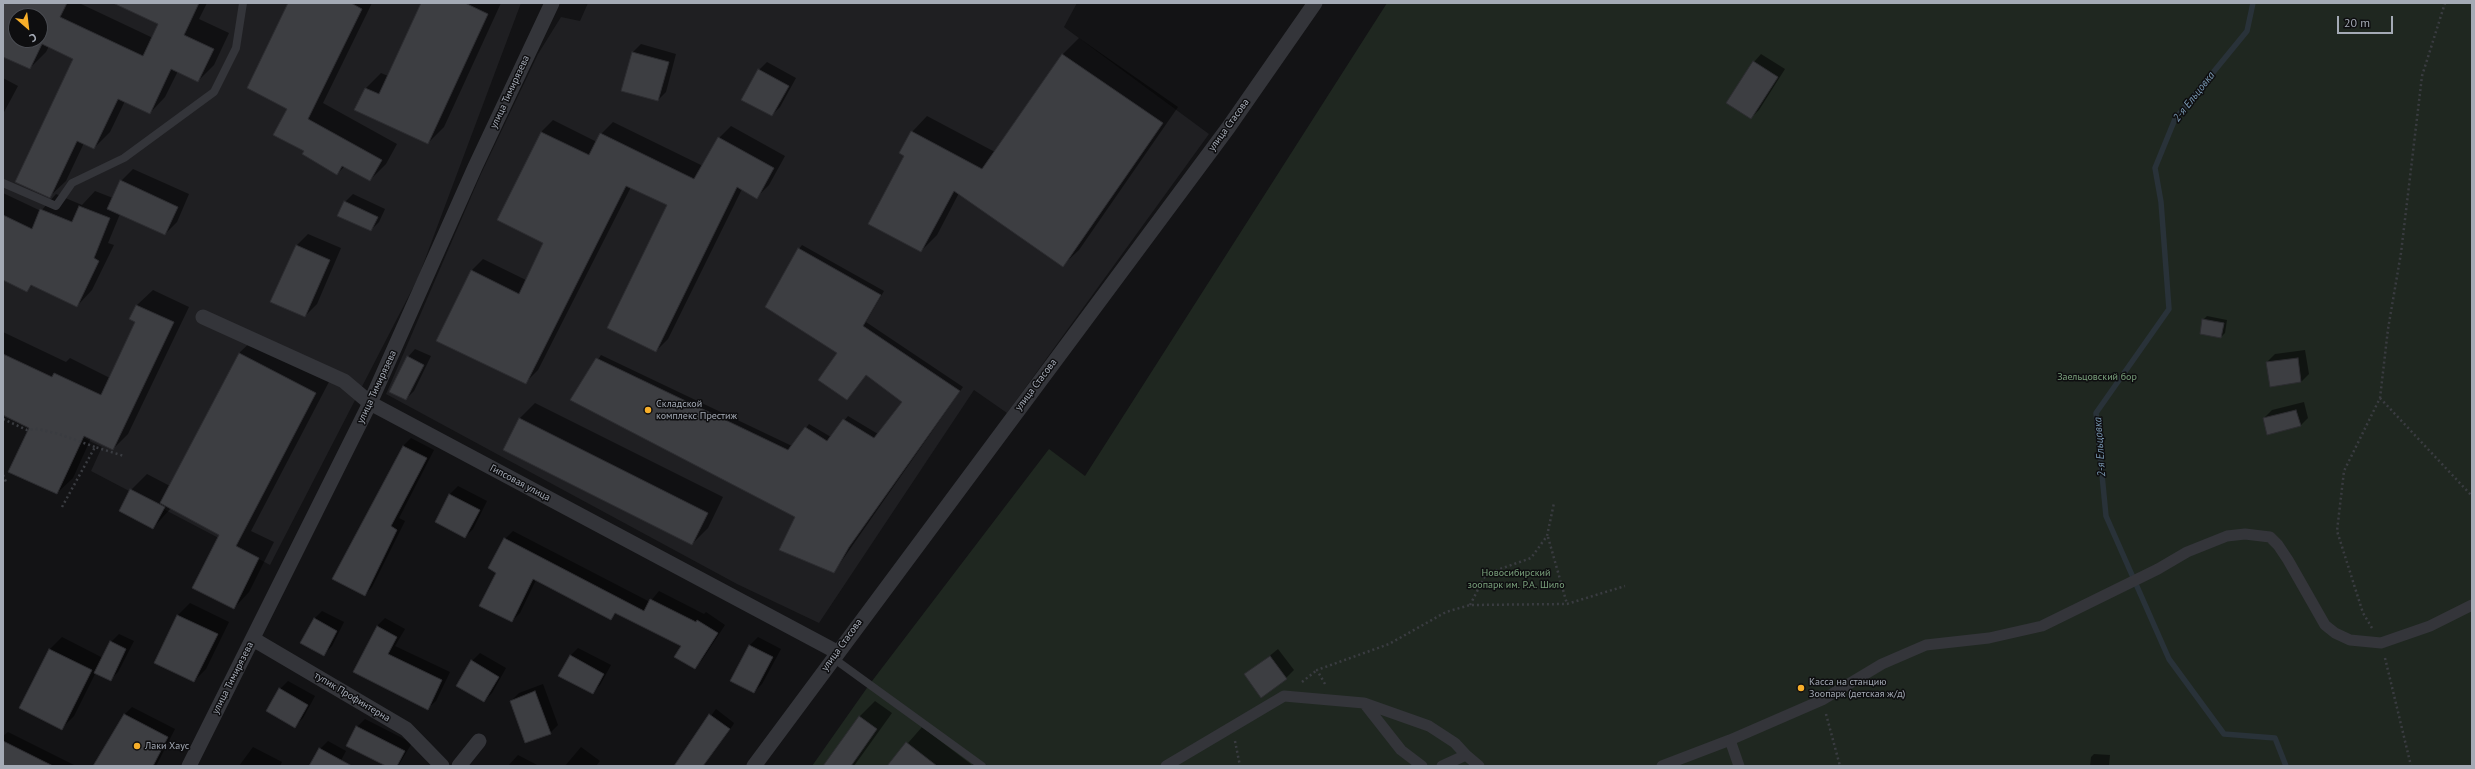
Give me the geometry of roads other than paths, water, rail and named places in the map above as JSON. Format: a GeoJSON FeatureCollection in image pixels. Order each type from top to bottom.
{"type":"FeatureCollection","features":[{"type":"Feature","properties":{"kind":"street","name":"улица Тимирязева"},"geometry":{"type":"LineString","coordinates":[[189,766],[370,403],[475,168],[552,3]]}},
{"type":"Feature","properties":{"kind":"street","name":"улица Стасова"},"geometry":{"type":"LineString","coordinates":[[754,766],[1223,134],[1315,3]]}},
{"type":"Feature","properties":{"kind":"street","name":"Гипсовая улица"},"geometry":{"type":"LineString","coordinates":[[203,317],[344,381],[370,403],[835,655]]}},
{"type":"Feature","properties":{"kind":"street"},"geometry":{"type":"LineString","coordinates":[[1662,766],[1730,740],[1822,700],[1882,664],[1926,645],[1989,638],[2042,626],[2158,569],[2187,552],[2227,536],[2245,534],[2270,537],[2278,544],[2288,560],[2325,625],[2335,633],[2350,640],[2381,643],[2430,626],[2472,605]]}},
{"type":"Feature","properties":{"kind":"street","name":"тупик Профинтерна"},"geometry":{"type":"LineString","coordinates":[[253,639],[406,729],[442,766]]}},
{"type":"Feature","properties":{"kind":"street"},"geometry":{"type":"LineString","coordinates":[[1166,766],[1284,696],[1364,703],[1428,726],[1455,743],[1479,766]]}},
{"type":"Feature","properties":{"kind":"street"},"geometry":{"type":"LineString","coordinates":[[1364,703],[1401,750],[1422,766]]}},
{"type":"Feature","properties":{"kind":"street"},"geometry":{"type":"LineString","coordinates":[[1730,740],[1739,766]]}},
{"type":"Feature","properties":{"kind":"street"},"geometry":{"type":"LineString","coordinates":[[459,766],[479,741]]}},
{"type":"Feature","properties":{"kind":"street"},"geometry":{"type":"LineString","coordinates":[[1442,766],[1466,755]]}},
{"type":"Feature","properties":{"kind":"lane"},"geometry":{"type":"LineString","coordinates":[[3,183],[56,206],[72,183],[124,158],[214,92],[236,48],[243,3]]}},
{"type":"Feature","properties":{"kind":"lane"},"geometry":{"type":"LineString","coordinates":[[835,655],[982,766]]}},
{"type":"Feature","properties":{"kind":"waterway","name":"2-я Ельцовка"},"geometry":{"type":"LineString","coordinates":[[2253,3],[2247,31],[2175,119],[2155,168],[2161,202],[2169,309],[2096,413],[2106,516],[2169,659],[2224,734],[2275,738],[2286,766]]}},
{"type":"Feature","properties":{"kind":"place","name":"Складской комплекс Престиж"},"geometry":{"type":"Point","coordinates":[648,410]}},
{"type":"Feature","properties":{"kind":"place","name":"Касса на станцию Зоопарк (детская ж/д)"},"geometry":{"type":"Point","coordinates":[1801,688]}},
{"type":"Feature","properties":{"kind":"place","name":"Лаки Хаус"},"geometry":{"type":"Point","coordinates":[137,746]}},
{"type":"Feature","properties":{"kind":"park label","name":"Заельцовский бор"},"geometry":{"type":"Point","coordinates":[2097,377]}},
{"type":"Feature","properties":{"kind":"park label","name":"Новосибирский зоопарк им. Р.А. Шило"},"geometry":{"type":"Point","coordinates":[1516,578]}}]}
